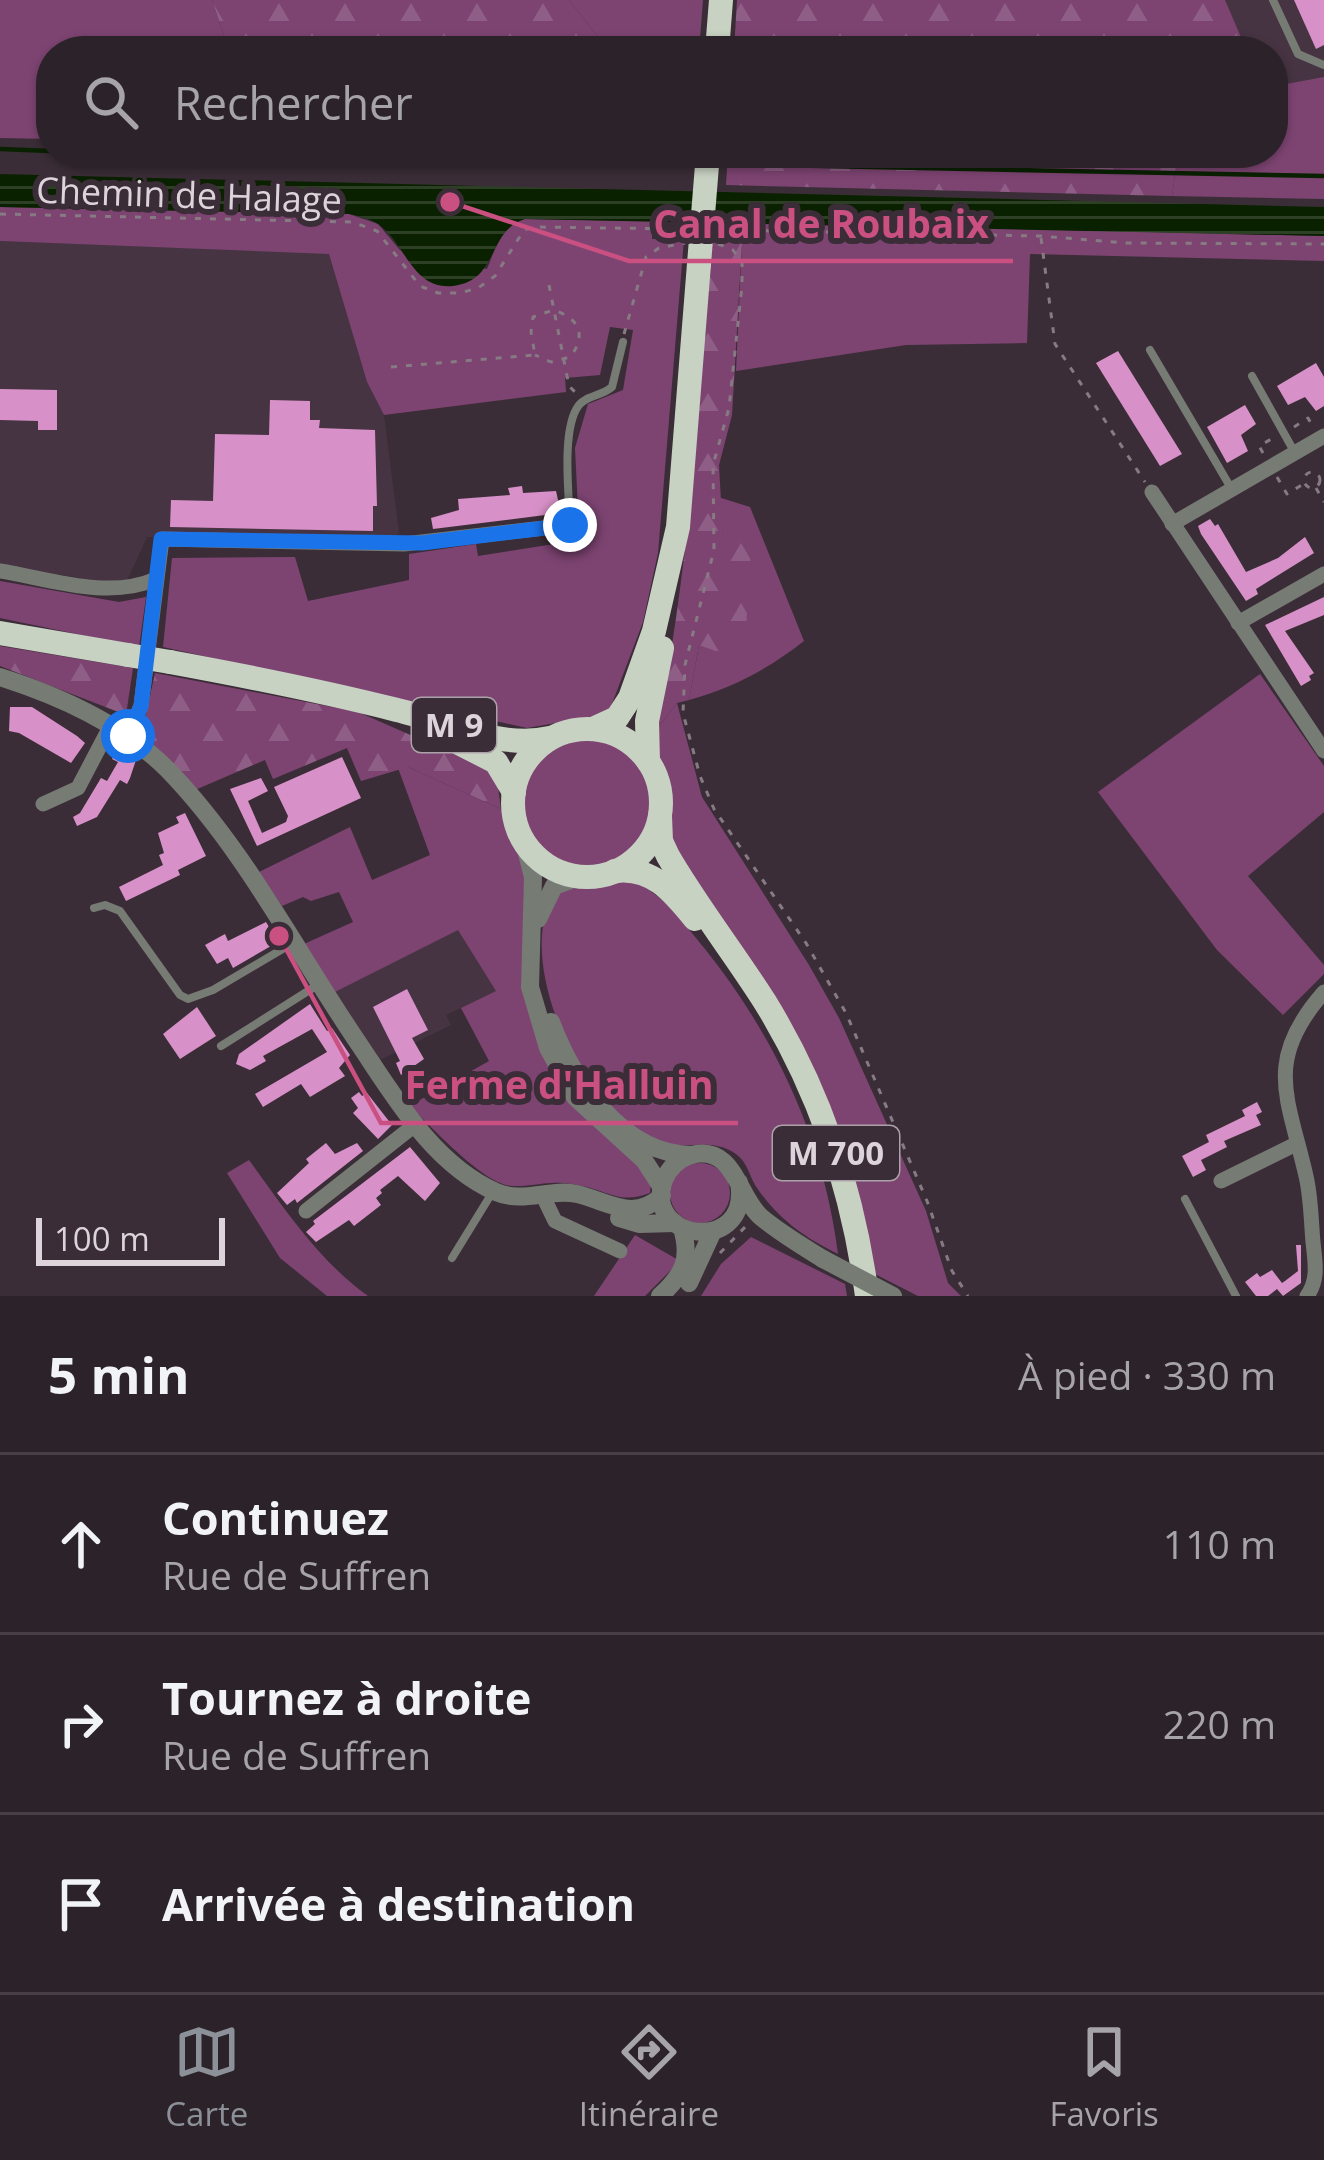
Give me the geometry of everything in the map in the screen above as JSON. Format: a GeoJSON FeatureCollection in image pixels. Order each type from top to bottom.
{"type":"FeatureCollection","features":[{"type":"Feature","properties":{"kind":"highway"},"geometry":{"type":"LineString","coordinates":[[718,36],[721,0]]}},
{"type":"Feature","properties":{"kind":"highway"},"geometry":{"type":"LineString","coordinates":[[678,527],[654,631],[630,698],[616,718],[593,729],[552,738],[526,760],[514,792],[515,821],[524,842],[548,866],[580,876],[615,872],[643,852],[660,816],[659,787],[648,761],[647,721],[674,579],[707,168]]}},
{"type":"Feature","properties":{"kind":"highway","name":"M 9"},"geometry":{"type":"LineString","coordinates":[[0,633],[357,701],[514,741],[552,738]]}},
{"type":"Feature","properties":{"kind":"highway","name":"M 9"},"geometry":{"type":"LineString","coordinates":[[357,701],[488,757],[503,769],[514,792]]}},
{"type":"Feature","properties":{"kind":"highway"},"geometry":{"type":"LineString","coordinates":[[593,729],[624,739],[648,761]]}},
{"type":"Feature","properties":{"kind":"highway","name":"M 700"},"geometry":{"type":"LineString","coordinates":[[660,816],[661,841],[668,856],[764,1000],[817,1100],[850,1201],[863,1296]]}},
{"type":"Feature","properties":{"kind":"highway","name":"M 700"},"geometry":{"type":"LineString","coordinates":[[615,872],[646,873],[670,892],[712,940],[770,1030],[803,1093],[828,1157],[863,1296]]}},
{"type":"Feature","properties":{"kind":"street"},"geometry":{"type":"LineString","coordinates":[[1172,524],[1324,436]]}},
{"type":"Feature","properties":{"kind":"street"},"geometry":{"type":"LineString","coordinates":[[1152,492],[1324,751]]}},
{"type":"Feature","properties":{"kind":"street"},"geometry":{"type":"LineString","coordinates":[[43,804],[78,788],[141,706],[161,539],[422,543],[570,525]]}},
{"type":"Feature","properties":{"kind":"street"},"geometry":{"type":"LineString","coordinates":[[0,571],[116,590],[156,579]]}},
{"type":"Feature","properties":{"kind":"street"},"geometry":{"type":"LineString","coordinates":[[1238,623],[1324,574]]}},
{"type":"Feature","properties":{"kind":"street"},"geometry":{"type":"LineString","coordinates":[[0,677],[34,688],[120,730],[168,770],[201,808],[416,1124],[459,1170],[493,1191],[517,1197],[573,1193],[630,1211],[644,1209],[662,1192],[672,1167],[692,1155]]}},
{"type":"Feature","properties":{"kind":"street"},"geometry":{"type":"LineString","coordinates":[[524,842],[533,868],[530,987],[548,1048],[575,1097],[644,1160],[687,1248],[685,1267],[660,1296]]}},
{"type":"Feature","properties":{"kind":"street"},"geometry":{"type":"LineString","coordinates":[[580,876],[554,886],[538,922],[539,972],[554,1030],[577,1076],[606,1112],[651,1146],[669,1154],[721,1159],[760,1217],[823,1259]]}},
{"type":"Feature","properties":{"kind":"street"},"geometry":{"type":"LineString","coordinates":[[1307,1296],[1314,1285],[1316,1265],[1308,1184],[1284,1097],[1284,1064],[1296,1029],[1324,992]]}},
{"type":"Feature","properties":{"kind":"street"},"geometry":{"type":"LineString","coordinates":[[306,1211],[416,1124]]}},
{"type":"Feature","properties":{"kind":"street"},"geometry":{"type":"LineString","coordinates":[[1221,1180],[1296,1144]]}},
{"type":"Feature","properties":{"kind":"street"},"geometry":{"type":"LineString","coordinates":[[678,1296],[718,1228],[738,1207],[739,1182]]}},
{"type":"Feature","properties":{"kind":"street"},"geometry":{"type":"LineString","coordinates":[[542,1193],[555,1221],[620,1251]]}},
{"type":"Feature","properties":{"kind":"street"},"geometry":{"type":"LineString","coordinates":[[573,1193],[630,1222],[679,1226],[699,1233],[747,1226],[892,1296]]}},
{"type":"Feature","properties":{"kind":"lane"},"geometry":{"type":"LineString","coordinates":[[1273,0],[1298,54],[1324,65]]}},
{"type":"Feature","properties":{"kind":"lane"},"geometry":{"type":"LineString","coordinates":[[570,525],[573,415],[582,400],[612,387],[622,342]]}},
{"type":"Feature","properties":{"kind":"lane"},"geometry":{"type":"LineString","coordinates":[[1150,350],[1232,489]]}},
{"type":"Feature","properties":{"kind":"lane"},"geometry":{"type":"LineString","coordinates":[[1252,376],[1295,453]]}},
{"type":"Feature","properties":{"kind":"lane"},"geometry":{"type":"LineString","coordinates":[[94,908],[105,905],[120,911],[180,995],[188,999],[214,990],[292,944]]}},
{"type":"Feature","properties":{"kind":"lane"},"geometry":{"type":"LineString","coordinates":[[221,1046],[319,984]]}},
{"type":"Feature","properties":{"kind":"lane"},"geometry":{"type":"LineString","coordinates":[[452,1258],[493,1191]]}},
{"type":"Feature","properties":{"kind":"lane"},"geometry":{"type":"LineString","coordinates":[[1185,1199],[1236,1296]]}},
{"type":"Feature","properties":{"kind":"path","name":"Chemin de Halage"},"geometry":{"type":"LineString","coordinates":[[0,214],[352,221],[376,231],[420,286],[438,293],[478,288],[495,276],[524,230],[691,230]]}},
{"type":"Feature","properties":{"kind":"path"},"geometry":{"type":"LineString","coordinates":[[672,229],[680,244]]}},
{"type":"Feature","properties":{"kind":"path"},"geometry":{"type":"LineString","coordinates":[[709,230],[1324,244]]}},
{"type":"Feature","properties":{"kind":"path"},"geometry":{"type":"LineString","coordinates":[[622,342],[646,257],[659,248],[680,244],[699,250],[722,244],[746,230]]}},
{"type":"Feature","properties":{"kind":"path"},"geometry":{"type":"LineString","coordinates":[[1040,236],[1055,344],[1152,492]]}},
{"type":"Feature","properties":{"kind":"path"},"geometry":{"type":"LineString","coordinates":[[722,244],[734,250],[742,263],[742,285],[729,409],[713,465],[714,550],[686,665],[683,713],[714,809],[806,943],[846,1013],[952,1271],[968,1296]]}},
{"type":"Feature","properties":{"kind":"path"},"geometry":{"type":"LineString","coordinates":[[550,285],[569,386],[582,400]]}},
{"type":"Feature","properties":{"kind":"path"},"geometry":{"type":"LineString","coordinates":[[392,367],[535,355],[551,362],[564,361],[576,349],[580,330],[572,318],[553,310],[533,317],[530,332],[535,355]]}},
{"type":"Feature","properties":{"kind":"path"},"geometry":{"type":"LineString","coordinates":[[1315,487],[1321,474],[1312,472],[1304,477],[1306,484],[1315,487],[1324,502]]}},
{"type":"Feature","properties":{"kind":"path"},"geometry":{"type":"LineString","coordinates":[[714,1262],[747,1226]]}},
{"type":"Feature","properties":{"kind":"shaded area"},"geometry":{"type":"Polygon","coordinates":[[[1225,0],[1324,0],[1324,96],[1288,95],[1288,36],[1241,36],[1225,0]]]}},
{"type":"Feature","properties":{"kind":"shaded area"},"geometry":{"type":"Polygon","coordinates":[[[0,174],[1324,207],[1324,236],[525,219],[504,234],[479,275],[468,282],[440,286],[413,267],[380,226],[359,216],[0,207],[0,174]]]}},
{"type":"Feature","properties":{"kind":"shaded area"},"geometry":{"type":"Polygon","coordinates":[[[0,241],[329,253],[367,382],[384,415],[399,534],[378,540],[147,537],[125,585],[0,565],[0,241]]]}},
{"type":"Feature","properties":{"kind":"shaded area"},"geometry":{"type":"Polygon","coordinates":[[[458,929],[497,991],[446,1015],[451,1025],[376,1062],[335,992],[458,929]]]}},
{"type":"Feature","properties":{"kind":"green space"},"geometry":{"type":"Polygon","coordinates":[[[0,0],[212,0],[224,36],[36,36],[36,139],[0,138],[0,0]]]}},
{"type":"Feature","properties":{"kind":"green space"},"geometry":{"type":"Polygon","coordinates":[[[212,0],[569,0],[597,36],[224,36],[212,0]]]}},
{"type":"Feature","properties":{"kind":"green space"},"geometry":{"type":"Polygon","coordinates":[[[569,0],[703,0],[700,36],[597,36],[569,0]]]}},
{"type":"Feature","properties":{"kind":"green space"},"geometry":{"type":"Polygon","coordinates":[[[737,0],[1225,0],[1241,36],[735,36],[737,0]]]}},
{"type":"Feature","properties":{"kind":"green space"},"geometry":{"type":"Polygon","coordinates":[[[1324,77],[1324,199],[1172,196],[1176,168],[1288,168],[1288,84],[1324,77]]]}},
{"type":"Feature","properties":{"kind":"green space"},"geometry":{"type":"Polygon","coordinates":[[[727,168],[1176,168],[1172,196],[726,185],[727,168]]]}},
{"type":"Feature","properties":{"kind":"green space"},"geometry":{"type":"Polygon","coordinates":[[[0,207],[349,214],[378,224],[400,250],[487,269],[504,234],[521,219],[652,221],[652,239],[684,239],[658,553],[643,622],[610,709],[596,716],[527,728],[163,647],[172,558],[295,557],[308,601],[409,580],[409,554],[476,544],[478,556],[554,544],[579,529],[575,448],[588,404],[623,390],[633,330],[610,327],[600,375],[565,378],[566,392],[384,415],[367,382],[329,254],[0,241],[0,207]]]}},
{"type":"Feature","properties":{"kind":"green space"},"geometry":{"type":"Polygon","coordinates":[[[713,222],[1324,236],[1324,261],[1030,254],[1027,343],[906,345],[736,371],[742,244],[710,248],[713,222]]]}},
{"type":"Feature","properties":{"kind":"green space"},"geometry":{"type":"Polygon","coordinates":[[[742,243],[732,415],[719,465],[723,538],[741,538],[751,545],[745,645],[724,654],[699,645],[689,700],[677,703],[657,729],[685,550],[710,248],[742,243]]]}},
{"type":"Feature","properties":{"kind":"green space"},"geometry":{"type":"Polygon","coordinates":[[[718,497],[750,507],[804,641],[750,676],[689,700],[699,645],[741,538],[723,538],[718,497]]]}},
{"type":"Feature","properties":{"kind":"green space"},"geometry":{"type":"Polygon","coordinates":[[[0,581],[119,602],[146,597],[139,647],[0,618],[0,581]]]}},
{"type":"Feature","properties":{"kind":"green space"},"geometry":{"type":"Polygon","coordinates":[[[0,646],[133,668],[126,715],[0,666],[0,646]]]}},
{"type":"Feature","properties":{"kind":"green space"},"geometry":{"type":"Polygon","coordinates":[[[155,673],[358,712],[488,769],[498,787],[501,809],[408,767],[361,781],[347,748],[273,779],[265,760],[195,790],[142,733],[155,673]]]}},
{"type":"Feature","properties":{"kind":"green space"},"geometry":{"type":"Polygon","coordinates":[[[1260,674],[1324,766],[1324,812],[1248,876],[1324,965],[1324,974],[1283,1015],[1217,950],[1098,792],[1260,674]]]}},
{"type":"Feature","properties":{"kind":"green space"},"geometry":{"type":"Polygon","coordinates":[[[677,703],[702,797],[839,1018],[926,1211],[948,1283],[961,1296],[918,1296],[869,1271],[855,1195],[669,839],[669,794],[658,761],[657,729],[677,703]]]}},
{"type":"Feature","properties":{"kind":"green space"},"geometry":{"type":"Polygon","coordinates":[[[587,737],[612,742],[633,756],[647,777],[652,802],[647,827],[633,848],[612,862],[587,867],[562,862],[541,848],[527,827],[522,802],[527,777],[541,756],[562,742],[587,737]]]}},
{"type":"Feature","properties":{"kind":"green space"},"geometry":{"type":"Polygon","coordinates":[[[408,767],[501,809],[528,869],[526,982],[639,1161],[651,1183],[650,1193],[621,1197],[558,1183],[512,1186],[472,1165],[409,1106],[489,1061],[461,1008],[496,991],[458,930],[335,992],[304,944],[353,922],[339,892],[311,901],[303,897],[282,906],[259,872],[350,827],[372,880],[430,855],[398,768],[408,767]]]}},
{"type":"Feature","properties":{"kind":"green space"},"geometry":{"type":"Polygon","coordinates":[[[631,880],[664,901],[688,928],[731,983],[775,1055],[821,1171],[838,1254],[782,1217],[736,1154],[716,1146],[667,1144],[633,1127],[610,1107],[572,1054],[548,993],[542,935],[547,913],[556,892],[631,880]]]}},
{"type":"Feature","properties":{"kind":"green space"},"geometry":{"type":"Polygon","coordinates":[[[249,1160],[318,1250],[368,1296],[327,1296],[280,1258],[227,1173],[249,1160]]]}},
{"type":"Feature","properties":{"kind":"green space"},"geometry":{"type":"Polygon","coordinates":[[[700,1163],[721,1172],[730,1193],[721,1214],[700,1223],[679,1214],[670,1193],[679,1172],[700,1163]]]}},
{"type":"Feature","properties":{"kind":"green space"},"geometry":{"type":"Polygon","coordinates":[[[635,1235],[680,1261],[645,1296],[594,1296],[635,1235]]]}},
{"type":"Feature","properties":{"kind":"green space"},"geometry":{"type":"Polygon","coordinates":[[[751,1237],[845,1284],[847,1296],[701,1296],[721,1264],[751,1237]]]}},
{"type":"Feature","properties":{"kind":"building"},"geometry":{"type":"Polygon","coordinates":[[[1294,0],[1324,0],[1324,45],[1316,49],[1294,0]]]}},
{"type":"Feature","properties":{"kind":"building"},"geometry":{"type":"Polygon","coordinates":[[[1118,351],[1182,454],[1160,466],[1096,363],[1118,351]]]}},
{"type":"Feature","properties":{"kind":"building"},"geometry":{"type":"Polygon","coordinates":[[[1316,363],[1324,377],[1324,406],[1316,411],[1305,397],[1288,405],[1277,386],[1316,363]]]}},
{"type":"Feature","properties":{"kind":"building"},"geometry":{"type":"Polygon","coordinates":[[[0,389],[57,390],[57,430],[38,430],[38,421],[0,420],[0,389]]]}},
{"type":"Feature","properties":{"kind":"building"},"geometry":{"type":"Polygon","coordinates":[[[270,400],[310,401],[310,420],[320,420],[319,428],[375,430],[373,531],[170,527],[171,500],[213,501],[215,434],[269,435],[270,400]]]}},
{"type":"Feature","properties":{"kind":"building"},"geometry":{"type":"Polygon","coordinates":[[[1245,405],[1256,424],[1241,435],[1248,451],[1227,463],[1207,427],[1245,405]]]}},
{"type":"Feature","properties":{"kind":"building"},"geometry":{"type":"Polygon","coordinates":[[[522,486],[523,493],[556,491],[561,513],[433,529],[431,518],[459,510],[458,499],[510,495],[508,488],[522,486]]]}},
{"type":"Feature","properties":{"kind":"building"},"geometry":{"type":"Polygon","coordinates":[[[1210,519],[1218,524],[1246,572],[1278,558],[1305,537],[1314,553],[1256,589],[1258,594],[1246,601],[1201,534],[1198,526],[1210,519]]]}},
{"type":"Feature","properties":{"kind":"building"},"geometry":{"type":"Polygon","coordinates":[[[1324,597],[1324,615],[1285,631],[1314,673],[1301,686],[1265,625],[1324,597]]]}},
{"type":"Feature","properties":{"kind":"building"},"geometry":{"type":"Polygon","coordinates":[[[10,707],[32,707],[85,743],[71,763],[9,731],[10,707]]]}},
{"type":"Feature","properties":{"kind":"building"},"geometry":{"type":"Polygon","coordinates":[[[118,749],[136,760],[127,784],[120,780],[97,817],[77,826],[73,817],[101,778],[107,781],[118,762],[112,759],[118,749]]]}},
{"type":"Feature","properties":{"kind":"building"},"geometry":{"type":"Polygon","coordinates":[[[342,757],[361,798],[257,846],[230,789],[261,778],[268,791],[248,801],[262,833],[286,822],[288,816],[274,787],[342,757]]]}},
{"type":"Feature","properties":{"kind":"building"},"geometry":{"type":"Polygon","coordinates":[[[185,813],[206,856],[178,870],[180,875],[126,901],[119,887],[163,865],[158,833],[179,823],[176,817],[185,813]]]}},
{"type":"Feature","properties":{"kind":"building"},"geometry":{"type":"Polygon","coordinates":[[[266,922],[278,942],[233,968],[228,958],[217,964],[205,945],[225,934],[228,941],[266,922]]]}},
{"type":"Feature","properties":{"kind":"building"},"geometry":{"type":"Polygon","coordinates":[[[407,989],[428,1030],[412,1038],[424,1059],[401,1075],[396,1063],[400,1061],[373,1007],[407,989]]]}},
{"type":"Feature","properties":{"kind":"building"},"geometry":{"type":"Polygon","coordinates":[[[310,1004],[350,1055],[339,1068],[345,1076],[310,1097],[301,1084],[263,1107],[255,1094],[327,1052],[312,1029],[263,1056],[266,1061],[250,1070],[236,1064],[239,1054],[310,1004]]]}},
{"type":"Feature","properties":{"kind":"building"},"geometry":{"type":"Polygon","coordinates":[[[197,1007],[216,1036],[180,1059],[163,1034],[197,1007]]]}},
{"type":"Feature","properties":{"kind":"building"},"geometry":{"type":"Polygon","coordinates":[[[367,1093],[392,1125],[378,1139],[353,1113],[358,1108],[351,1098],[367,1093]]]}},
{"type":"Feature","properties":{"kind":"building"},"geometry":{"type":"Polygon","coordinates":[[[1257,1102],[1261,1125],[1224,1141],[1227,1147],[1201,1160],[1206,1170],[1193,1177],[1182,1156],[1209,1142],[1206,1135],[1245,1116],[1242,1110],[1257,1102]]]}},
{"type":"Feature","properties":{"kind":"building"},"geometry":{"type":"Polygon","coordinates":[[[326,1143],[335,1154],[357,1143],[363,1151],[297,1203],[295,1199],[287,1205],[277,1193],[326,1143]]]}},
{"type":"Feature","properties":{"kind":"building"},"geometry":{"type":"Polygon","coordinates":[[[410,1147],[440,1183],[425,1201],[398,1176],[380,1190],[376,1198],[381,1205],[354,1226],[349,1220],[316,1242],[306,1232],[313,1221],[410,1147]]]}},
{"type":"Feature","properties":{"kind":"building"},"geometry":{"type":"Polygon","coordinates":[[[1296,1245],[1301,1245],[1301,1283],[1283,1296],[1277,1289],[1268,1296],[1256,1296],[1245,1282],[1257,1273],[1260,1277],[1272,1270],[1282,1283],[1298,1271],[1296,1245]]]}},
{"type":"Feature","properties":{"kind":"waterway"},"geometry":{"type":"LineString","coordinates":[[0,149],[36,150]]}},
{"type":"Feature","properties":{"kind":"waterway"},"geometry":{"type":"LineString","coordinates":[[921,168],[1324,176]]}},
{"type":"Feature","properties":{"kind":"place","name":"Canal de Roubaix"},"geometry":{"type":"Point","coordinates":[450,202]}},
{"type":"Feature","properties":{"kind":"place","name":"Ferme d'Halluin"},"geometry":{"type":"Point","coordinates":[279,936]}},
{"type":"Feature","properties":{"kind":"route"},"geometry":{"type":"LineString","coordinates":[[128,736],[141,706],[161,539],[422,543],[570,525]]}}]}
